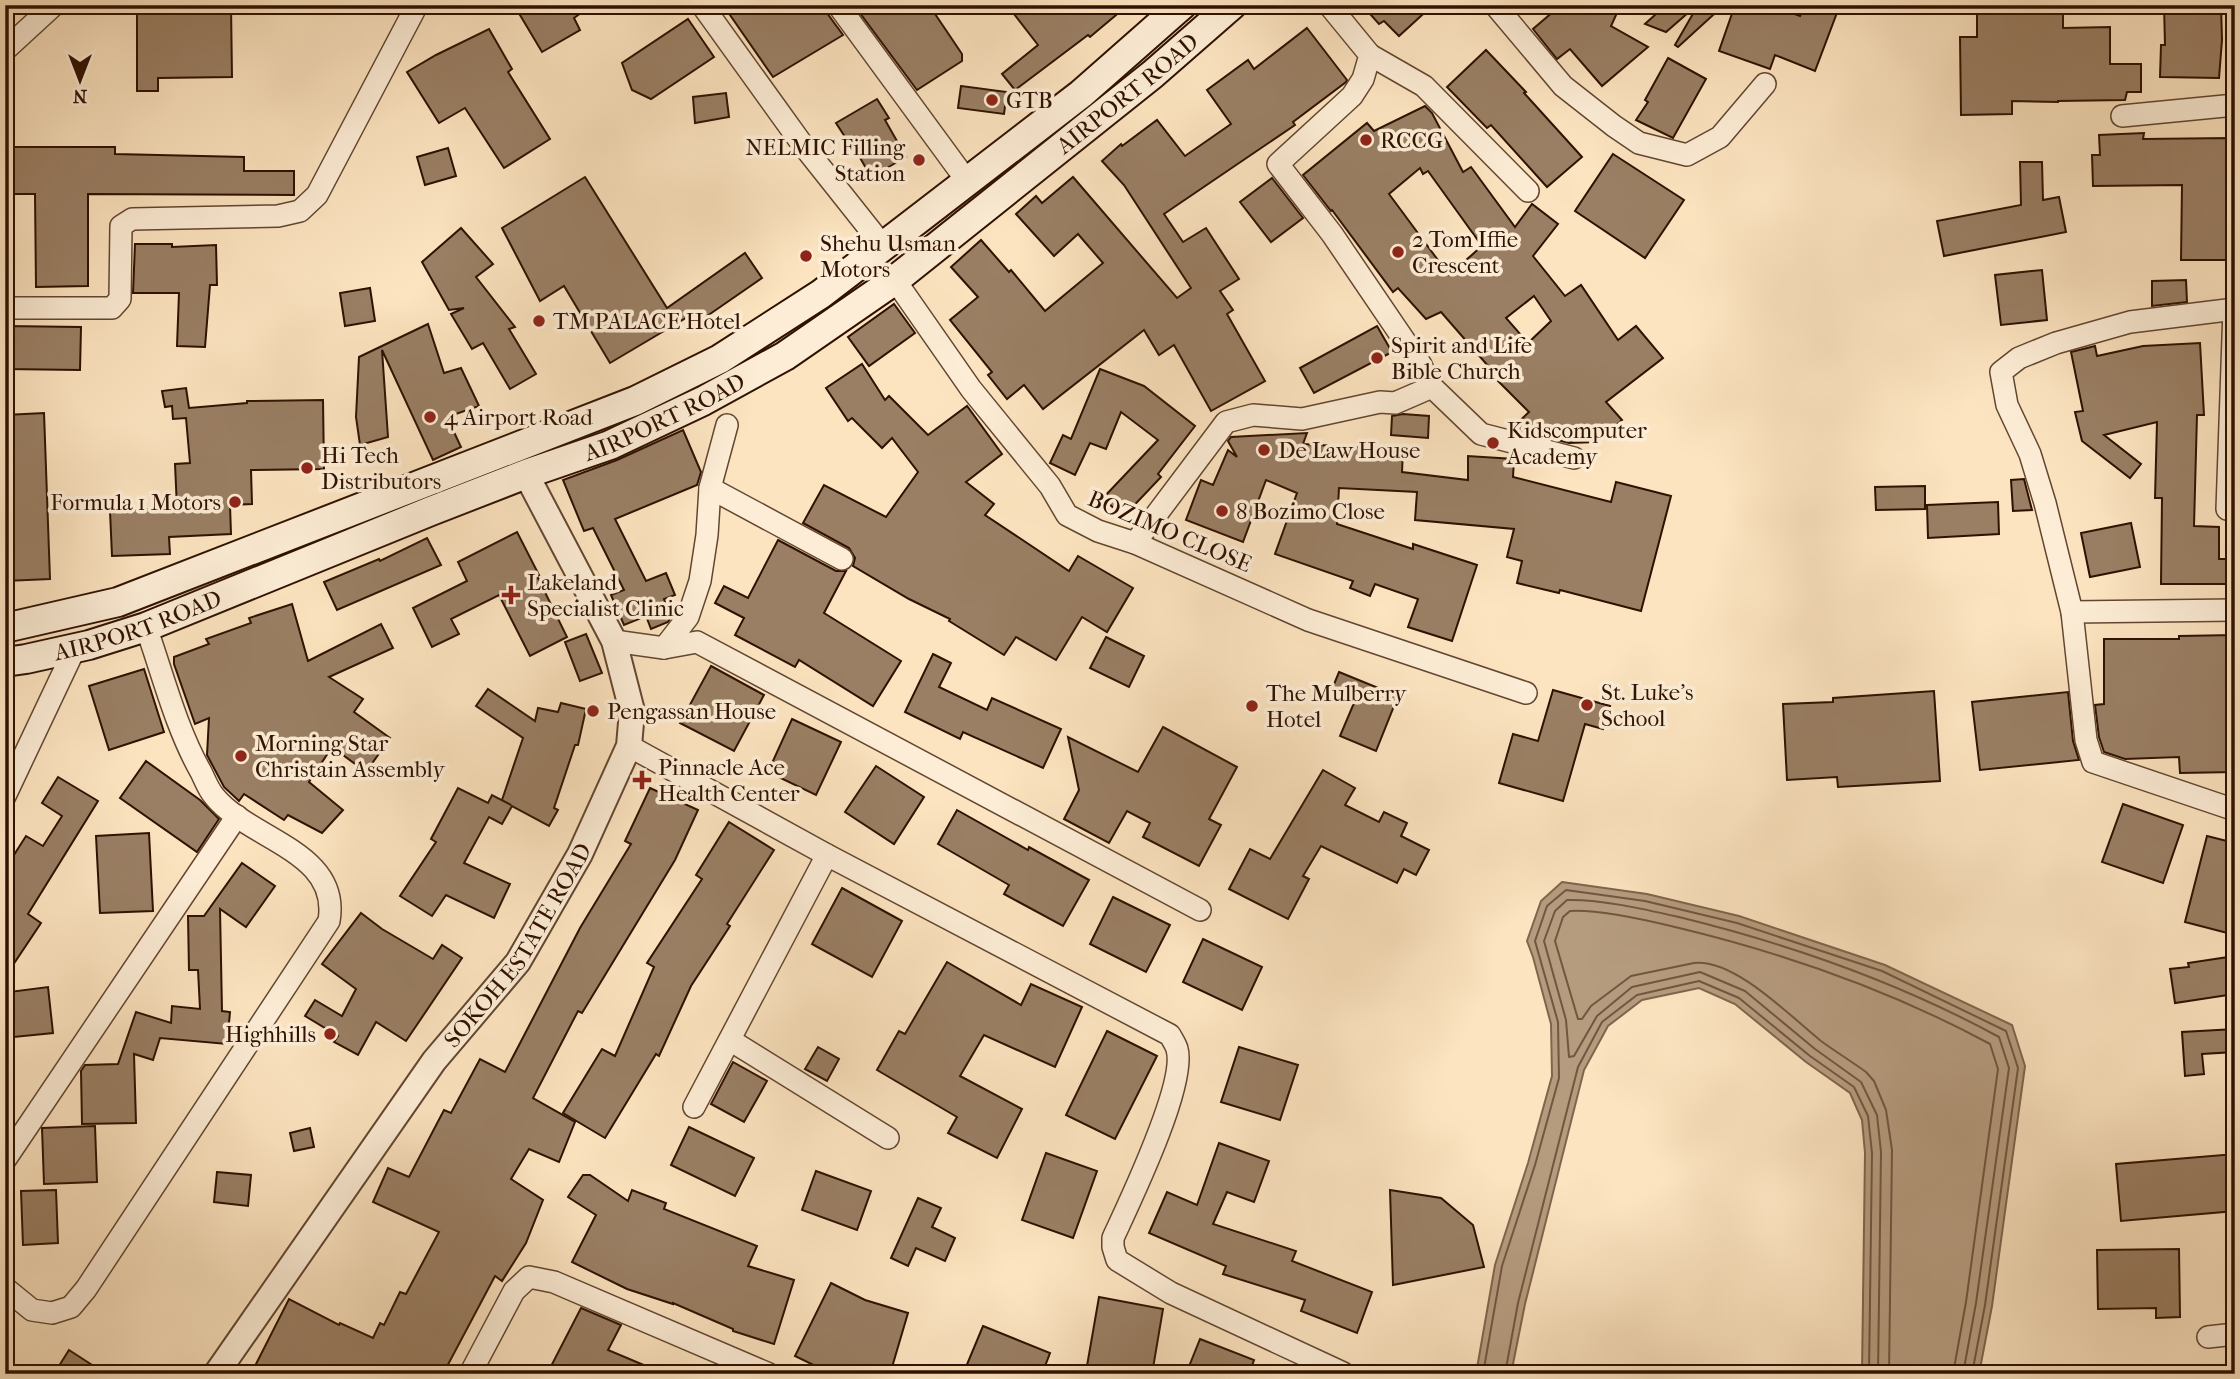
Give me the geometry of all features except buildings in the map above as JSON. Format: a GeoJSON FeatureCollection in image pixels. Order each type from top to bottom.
{"type":"FeatureCollection","features":[{"type":"Feature","properties":{"kind":"main road","name":"AIRPORT ROAD"},"geometry":{"type":"LineString","coordinates":[[5,628],[118,602],[635,401],[720,359],[821,294],[1081,94],[1182,5]]}},
{"type":"Feature","properties":{"kind":"main road","name":"AIRPORT ROAD"},"geometry":{"type":"LineString","coordinates":[[5,662],[75,648],[146,627],[526,474],[610,445],[703,401],[785,356],[895,281],[1025,179],[1232,5]]}},
{"type":"Feature","properties":{"kind":"main road"},"geometry":{"type":"LineString","coordinates":[[1003,154],[1025,179]]}},
{"type":"Feature","properties":{"kind":"street"},"geometry":{"type":"LineString","coordinates":[[5,50],[54,5]]}},
{"type":"Feature","properties":{"kind":"street"},"geometry":{"type":"LineString","coordinates":[[5,308],[112,308],[120,299],[121,226],[132,219],[278,216],[300,212],[317,195],[417,5]]}},
{"type":"Feature","properties":{"kind":"street"},"geometry":{"type":"LineString","coordinates":[[702,5],[802,144],[883,246]]}},
{"type":"Feature","properties":{"kind":"street"},"geometry":{"type":"LineString","coordinates":[[838,5],[967,181]]}},
{"type":"Feature","properties":{"kind":"street"},"geometry":{"type":"LineString","coordinates":[[1329,5],[1370,55],[1424,86],[1528,191]]}},
{"type":"Feature","properties":{"kind":"street"},"geometry":{"type":"LineString","coordinates":[[1495,5],[1563,86],[1639,143],[1687,155],[1720,137],[1765,84]]}},
{"type":"Feature","properties":{"kind":"street"},"geometry":{"type":"LineString","coordinates":[[1370,55],[1363,79],[1352,96],[1278,164],[1332,234],[1421,365],[1429,384],[1481,434],[1574,458]]}},
{"type":"Feature","properties":{"kind":"street"},"geometry":{"type":"LineString","coordinates":[[2122,116],[2235,105]]}},
{"type":"Feature","properties":{"kind":"street","name":"BOZIMO CLOSE"},"geometry":{"type":"LineString","coordinates":[[895,281],[971,389],[1050,486],[1068,515],[1098,531],[1135,543],[1308,621],[1526,693]]}},
{"type":"Feature","properties":{"kind":"street"},"geometry":{"type":"LineString","coordinates":[[2227,509],[2234,309],[2130,322],[2056,343],[2019,358],[2001,372],[2007,405],[2030,454],[2045,503],[2072,612],[2086,740],[2092,762],[2115,772],[2235,810]]}},
{"type":"Feature","properties":{"kind":"street"},"geometry":{"type":"LineString","coordinates":[[1135,543],[1226,422],[1253,415],[1302,419],[1380,402],[1395,403],[1425,390],[1429,384]]}},
{"type":"Feature","properties":{"kind":"street"},"geometry":{"type":"LineString","coordinates":[[664,648],[688,617],[700,580],[710,488],[727,425]]}},
{"type":"Feature","properties":{"kind":"street","name":"SOKOH ESTATE ROAD"},"geometry":{"type":"LineString","coordinates":[[224,1371],[434,1060],[518,962],[580,854],[629,746],[632,711],[614,641],[526,474]]}},
{"type":"Feature","properties":{"kind":"street"},"geometry":{"type":"LineString","coordinates":[[710,488],[842,559]]}},
{"type":"Feature","properties":{"kind":"street"},"geometry":{"type":"LineString","coordinates":[[2072,612],[2235,610]]}},
{"type":"Feature","properties":{"kind":"street"},"geometry":{"type":"LineString","coordinates":[[5,1288],[32,1310],[52,1314],[71,1307],[86,1289],[329,921],[332,905],[327,886],[316,868],[237,816],[214,796],[189,752],[146,627]]}},
{"type":"Feature","properties":{"kind":"street"},"geometry":{"type":"LineString","coordinates":[[614,641],[664,648],[697,642],[1200,910]]}},
{"type":"Feature","properties":{"kind":"street"},"geometry":{"type":"LineString","coordinates":[[5,796],[75,648]]}},
{"type":"Feature","properties":{"kind":"street"},"geometry":{"type":"LineString","coordinates":[[629,746],[827,855],[1170,1035],[1178,1051],[1176,1079],[1153,1149],[1113,1238],[1117,1259],[1171,1293],[1343,1373]]}},
{"type":"Feature","properties":{"kind":"street"},"geometry":{"type":"LineString","coordinates":[[5,1160],[237,816]]}},
{"type":"Feature","properties":{"kind":"street"},"geometry":{"type":"LineString","coordinates":[[694,1107],[827,855]]}},
{"type":"Feature","properties":{"kind":"street"},"geometry":{"type":"LineString","coordinates":[[730,1040],[888,1138]]}},
{"type":"Feature","properties":{"kind":"street"},"geometry":{"type":"LineString","coordinates":[[470,1374],[514,1291],[529,1277],[554,1282],[769,1374]]}},
{"type":"Feature","properties":{"kind":"street"},"geometry":{"type":"LineString","coordinates":[[2208,1337],[2235,1334]]}},
{"type":"Feature","properties":{"kind":"water"},"geometry":{"type":"Polygon","coordinates":[[[1562,882],[1647,894],[1739,916],[1885,965],[2012,1025],[2025,1066],[1992,1306],[1979,1374],[1862,1374],[1865,1153],[1862,1120],[1850,1093],[1806,1062],[1735,1004],[1699,988],[1642,1000],[1608,1026],[1584,1070],[1525,1304],[1511,1374],[1476,1374],[1495,1265],[1528,1163],[1552,1076],[1551,1024],[1527,941],[1541,901],[1562,882]]]}},
{"type":"Feature","properties":{"kind":"place","name":"GTB"},"geometry":{"type":"Point","coordinates":[992,100]}},
{"type":"Feature","properties":{"kind":"place","name":"RCCG"},"geometry":{"type":"Point","coordinates":[1366,140]}},
{"type":"Feature","properties":{"kind":"place","name":"NELMIC Filling Station"},"geometry":{"type":"Point","coordinates":[919,160]}},
{"type":"Feature","properties":{"kind":"place","name":"2 Tom Iffie Crescent"},"geometry":{"type":"Point","coordinates":[1398,252]}},
{"type":"Feature","properties":{"kind":"place","name":"Shehu Usman Motors"},"geometry":{"type":"Point","coordinates":[806,256]}},
{"type":"Feature","properties":{"kind":"place","name":"TM PALACE Hotel"},"geometry":{"type":"Point","coordinates":[539,321]}},
{"type":"Feature","properties":{"kind":"place","name":"Spirit and Life Bible Church"},"geometry":{"type":"Point","coordinates":[1377,358]}},
{"type":"Feature","properties":{"kind":"place","name":"4 Airport Road"},"geometry":{"type":"Point","coordinates":[430,417]}},
{"type":"Feature","properties":{"kind":"place","name":"Kidscomputer Academy"},"geometry":{"type":"Point","coordinates":[1493,443]}},
{"type":"Feature","properties":{"kind":"place","name":"De Law House"},"geometry":{"type":"Point","coordinates":[1264,450]}},
{"type":"Feature","properties":{"kind":"place","name":"Hi Tech Distributors"},"geometry":{"type":"Point","coordinates":[307,468]}},
{"type":"Feature","properties":{"kind":"place","name":"Formula 1 Motors"},"geometry":{"type":"Point","coordinates":[235,502]}},
{"type":"Feature","properties":{"kind":"place","name":"8 Bozimo Close"},"geometry":{"type":"Point","coordinates":[1222,511]}},
{"type":"Feature","properties":{"kind":"place","name":"Lakeland Specialist Clinic"},"geometry":{"type":"Point","coordinates":[511,595]}},
{"type":"Feature","properties":{"kind":"place","name":"St. Luke's School"},"geometry":{"type":"Point","coordinates":[1587,705]}},
{"type":"Feature","properties":{"kind":"place","name":"The Mulberry Hotel"},"geometry":{"type":"Point","coordinates":[1252,706]}},
{"type":"Feature","properties":{"kind":"place","name":"Pengassan House"},"geometry":{"type":"Point","coordinates":[593,711]}},
{"type":"Feature","properties":{"kind":"place","name":"Morning Star Christain Assembly"},"geometry":{"type":"Point","coordinates":[241,756]}},
{"type":"Feature","properties":{"kind":"place","name":"Pinnacle Ace Health Center"},"geometry":{"type":"Point","coordinates":[642,780]}},
{"type":"Feature","properties":{"kind":"place","name":"Highhills"},"geometry":{"type":"Point","coordinates":[330,1034]}}]}
